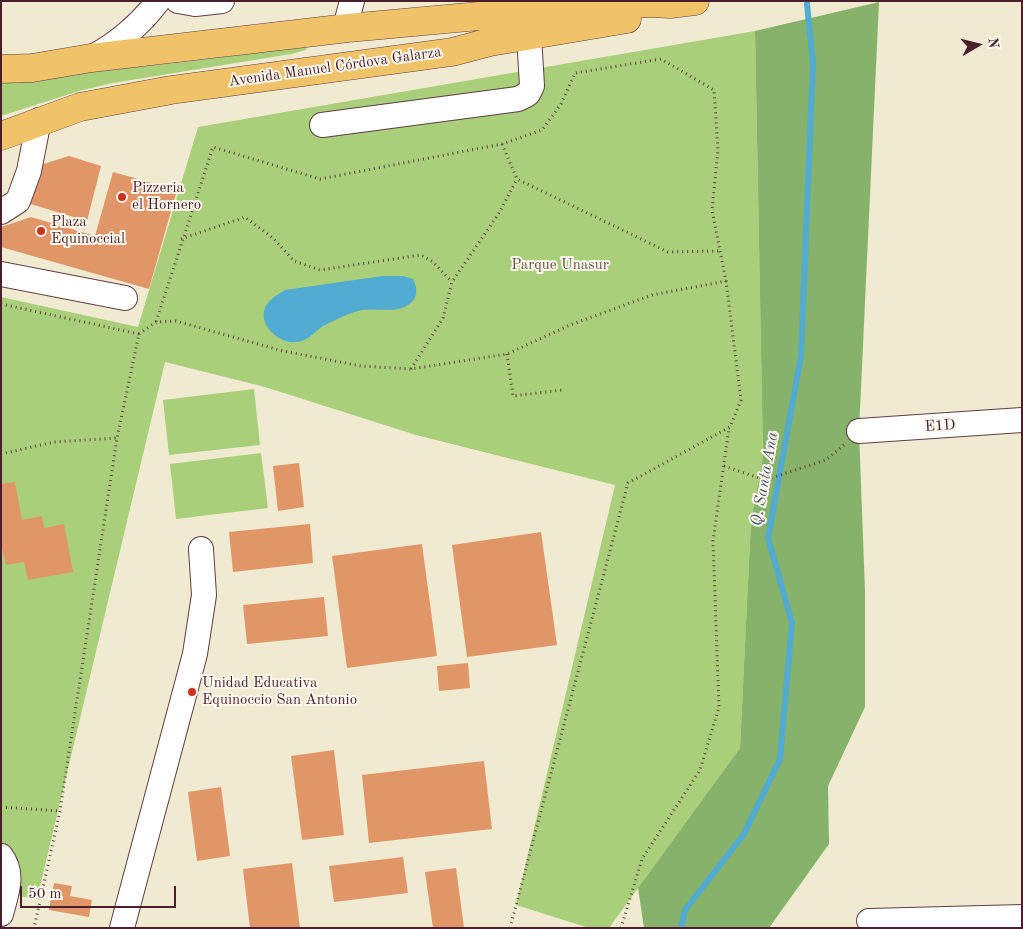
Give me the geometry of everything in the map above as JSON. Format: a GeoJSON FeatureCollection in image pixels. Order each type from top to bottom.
{"type":"FeatureCollection","features":[{"type":"Feature","properties":{"kind":"main road","name":"Avenida Manuel Córdova Galarza"},"geometry":{"type":"LineString","coordinates":[[1,136],[39,120],[80,107],[171,90],[452,52],[490,42],[534,16],[597,3],[682,3]]}},
{"type":"Feature","properties":{"kind":"main road","name":"Avenida Manuel Córdova Galarza"},"geometry":{"type":"LineString","coordinates":[[1,69],[32,68],[91,58],[335,30],[534,16],[626,19],[682,3]]}},
{"type":"Feature","properties":{"kind":"main road"},"geometry":{"type":"LineString","coordinates":[[327,68],[335,30]]}},
{"type":"Feature","properties":{"kind":"street"},"geometry":{"type":"LineString","coordinates":[[91,58],[107,50],[146,17],[158,1]]}},
{"type":"Feature","properties":{"kind":"street"},"geometry":{"type":"LineString","coordinates":[[178,1],[195,4],[224,2]]}},
{"type":"Feature","properties":{"kind":"street"},"geometry":{"type":"LineString","coordinates":[[335,30],[348,16],[352,1]]}},
{"type":"Feature","properties":{"kind":"street"},"geometry":{"type":"LineString","coordinates":[[322,125],[518,99],[528,94],[532,86],[534,16]]}},
{"type":"Feature","properties":{"kind":"street"},"geometry":{"type":"LineString","coordinates":[[1,212],[18,201],[29,171],[39,120]]}},
{"type":"Feature","properties":{"kind":"street"},"geometry":{"type":"LineString","coordinates":[[1,274],[124,298]]}},
{"type":"Feature","properties":{"kind":"street","name":"E1D"},"geometry":{"type":"LineString","coordinates":[[859,431],[1022,420]]}},
{"type":"Feature","properties":{"kind":"street"},"geometry":{"type":"LineString","coordinates":[[122,928],[195,654],[204,595],[201,550]]}},
{"type":"Feature","properties":{"kind":"street"},"geometry":{"type":"LineString","coordinates":[[1,856],[8,865],[10,881],[1,914]]}},
{"type":"Feature","properties":{"kind":"street"},"geometry":{"type":"LineString","coordinates":[[869,921],[1022,917]]}},
{"type":"Feature","properties":{"kind":"street"},"geometry":{"type":"LineString","coordinates":[[1,926],[10,928]]}},
{"type":"Feature","properties":{"kind":"path"},"geometry":{"type":"LineString","coordinates":[[156,322],[181,239],[213,147],[320,179],[502,144],[542,130],[561,104],[575,74],[661,59],[714,90],[718,150],[712,210],[726,281],[741,400],[730,428],[713,541],[719,707],[700,770],[642,859],[621,928]]}},
{"type":"Feature","properties":{"kind":"path"},"geometry":{"type":"LineString","coordinates":[[502,144],[517,179],[668,252],[720,251]]}},
{"type":"Feature","properties":{"kind":"path"},"geometry":{"type":"LineString","coordinates":[[410,369],[443,318],[452,282],[499,213],[517,179]]}},
{"type":"Feature","properties":{"kind":"path"},"geometry":{"type":"LineString","coordinates":[[181,239],[245,217],[273,238],[294,261],[320,270],[421,255],[433,262],[452,282]]}},
{"type":"Feature","properties":{"kind":"path"},"geometry":{"type":"LineString","coordinates":[[34,928],[60,811],[117,438],[139,334],[156,322],[176,321],[283,351],[361,366],[410,369],[507,354],[570,325],[652,295],[726,281]]}},
{"type":"Feature","properties":{"kind":"path"},"geometry":{"type":"LineString","coordinates":[[1,304],[139,334]]}},
{"type":"Feature","properties":{"kind":"path"},"geometry":{"type":"LineString","coordinates":[[507,354],[512,396],[562,390]]}},
{"type":"Feature","properties":{"kind":"path"},"geometry":{"type":"LineString","coordinates":[[510,928],[628,483],[730,428]]}},
{"type":"Feature","properties":{"kind":"path"},"geometry":{"type":"LineString","coordinates":[[1,454],[54,442],[117,438]]}},
{"type":"Feature","properties":{"kind":"path"},"geometry":{"type":"LineString","coordinates":[[724,465],[765,480],[826,460]]}},
{"type":"Feature","properties":{"kind":"path"},"geometry":{"type":"LineString","coordinates":[[1,807],[60,811]]}},
{"type":"Feature","properties":{"kind":"green space"},"geometry":{"type":"Polygon","coordinates":[[[879,2],[859,431],[865,591],[865,707],[828,786],[829,844],[769,928],[644,928],[638,888],[740,748],[751,521],[763,457],[755,31],[879,2]]]}},
{"type":"Feature","properties":{"kind":"green space","name":"Parque Unasur"},"geometry":{"type":"Polygon","coordinates":[[[755,31],[763,457],[751,521],[740,748],[609,928],[589,928],[516,905],[615,485],[416,435],[265,387],[165,362],[37,899],[1,893],[1,297],[138,327],[198,127],[755,31]]]}},
{"type":"Feature","properties":{"kind":"green space"},"geometry":{"type":"Polygon","coordinates":[[[308,45],[306,50],[291,54],[113,83],[79,91],[1,116],[1,78],[155,65],[308,45]]]}},
{"type":"Feature","properties":{"kind":"green space"},"geometry":{"type":"Polygon","coordinates":[[[254,389],[260,445],[169,455],[163,400],[254,389]]]}},
{"type":"Feature","properties":{"kind":"green space"},"geometry":{"type":"Polygon","coordinates":[[[261,453],[268,508],[176,519],[170,464],[261,453]]]}},
{"type":"Feature","properties":{"kind":"water"},"geometry":{"type":"Polygon","coordinates":[[[382,276],[403,276],[413,279],[416,296],[412,302],[399,309],[354,312],[321,327],[309,338],[296,342],[290,342],[277,337],[265,321],[266,305],[285,290],[382,276]]]}},
{"type":"Feature","properties":{"kind":"building"},"geometry":{"type":"Polygon","coordinates":[[[69,156],[101,166],[87,221],[27,203],[37,166],[69,156]]]}},
{"type":"Feature","properties":{"kind":"building","name":"Plaza Equinoccial"},"geometry":{"type":"Polygon","coordinates":[[[113,172],[177,190],[149,289],[1,247],[1,227],[31,217],[95,236],[113,172]]]}},
{"type":"Feature","properties":{"kind":"building"},"geometry":{"type":"Polygon","coordinates":[[[299,463],[304,507],[278,511],[273,466],[299,463]]]}},
{"type":"Feature","properties":{"kind":"building"},"geometry":{"type":"Polygon","coordinates":[[[15,482],[22,520],[42,516],[44,528],[64,524],[73,572],[28,580],[24,562],[6,565],[1,544],[1,484],[15,482]]]}},
{"type":"Feature","properties":{"kind":"building"},"geometry":{"type":"Polygon","coordinates":[[[310,524],[313,563],[233,572],[229,532],[310,524]]]}},
{"type":"Feature","properties":{"kind":"building"},"geometry":{"type":"Polygon","coordinates":[[[541,532],[557,645],[467,657],[452,545],[541,532]]]}},
{"type":"Feature","properties":{"kind":"building"},"geometry":{"type":"Polygon","coordinates":[[[422,544],[437,656],[347,668],[332,556],[422,544]]]}},
{"type":"Feature","properties":{"kind":"building"},"geometry":{"type":"Polygon","coordinates":[[[324,597],[328,636],[247,644],[243,605],[324,597]]]}},
{"type":"Feature","properties":{"kind":"building"},"geometry":{"type":"Polygon","coordinates":[[[468,663],[470,688],[439,691],[437,666],[468,663]]]}},
{"type":"Feature","properties":{"kind":"building"},"geometry":{"type":"Polygon","coordinates":[[[334,750],[344,835],[302,840],[291,756],[334,750]]]}},
{"type":"Feature","properties":{"kind":"building"},"geometry":{"type":"Polygon","coordinates":[[[484,761],[492,829],[369,843],[362,775],[484,761]]]}},
{"type":"Feature","properties":{"kind":"building"},"geometry":{"type":"Polygon","coordinates":[[[221,787],[230,856],[197,861],[188,792],[221,787]]]}},
{"type":"Feature","properties":{"kind":"building"},"geometry":{"type":"Polygon","coordinates":[[[403,857],[408,893],[334,902],[329,866],[403,857]]]}},
{"type":"Feature","properties":{"kind":"building"},"geometry":{"type":"Polygon","coordinates":[[[292,863],[300,928],[250,928],[243,869],[292,863]]]}},
{"type":"Feature","properties":{"kind":"building"},"geometry":{"type":"Polygon","coordinates":[[[456,868],[464,928],[433,928],[425,872],[456,868]]]}},
{"type":"Feature","properties":{"kind":"building"},"geometry":{"type":"Polygon","coordinates":[[[54,883],[72,886],[70,896],[92,900],[89,917],[49,910],[54,883]]]}},
{"type":"Feature","properties":{"kind":"waterway","name":"Q. Santa Ana"},"geometry":{"type":"LineString","coordinates":[[681,928],[685,910],[744,834],[780,759],[792,623],[768,538],[801,356],[813,63],[807,4]]}},
{"type":"Feature","properties":{"kind":"place","name":"Pizzeria el Hornero"},"geometry":{"type":"Point","coordinates":[122,197]}},
{"type":"Feature","properties":{"kind":"place","name":"Plaza Equinoccial"},"geometry":{"type":"Point","coordinates":[41,231]}},
{"type":"Feature","properties":{"kind":"place","name":"Unidad Educativa Equinoccio San Antonio"},"geometry":{"type":"Point","coordinates":[192,692]}}]}
